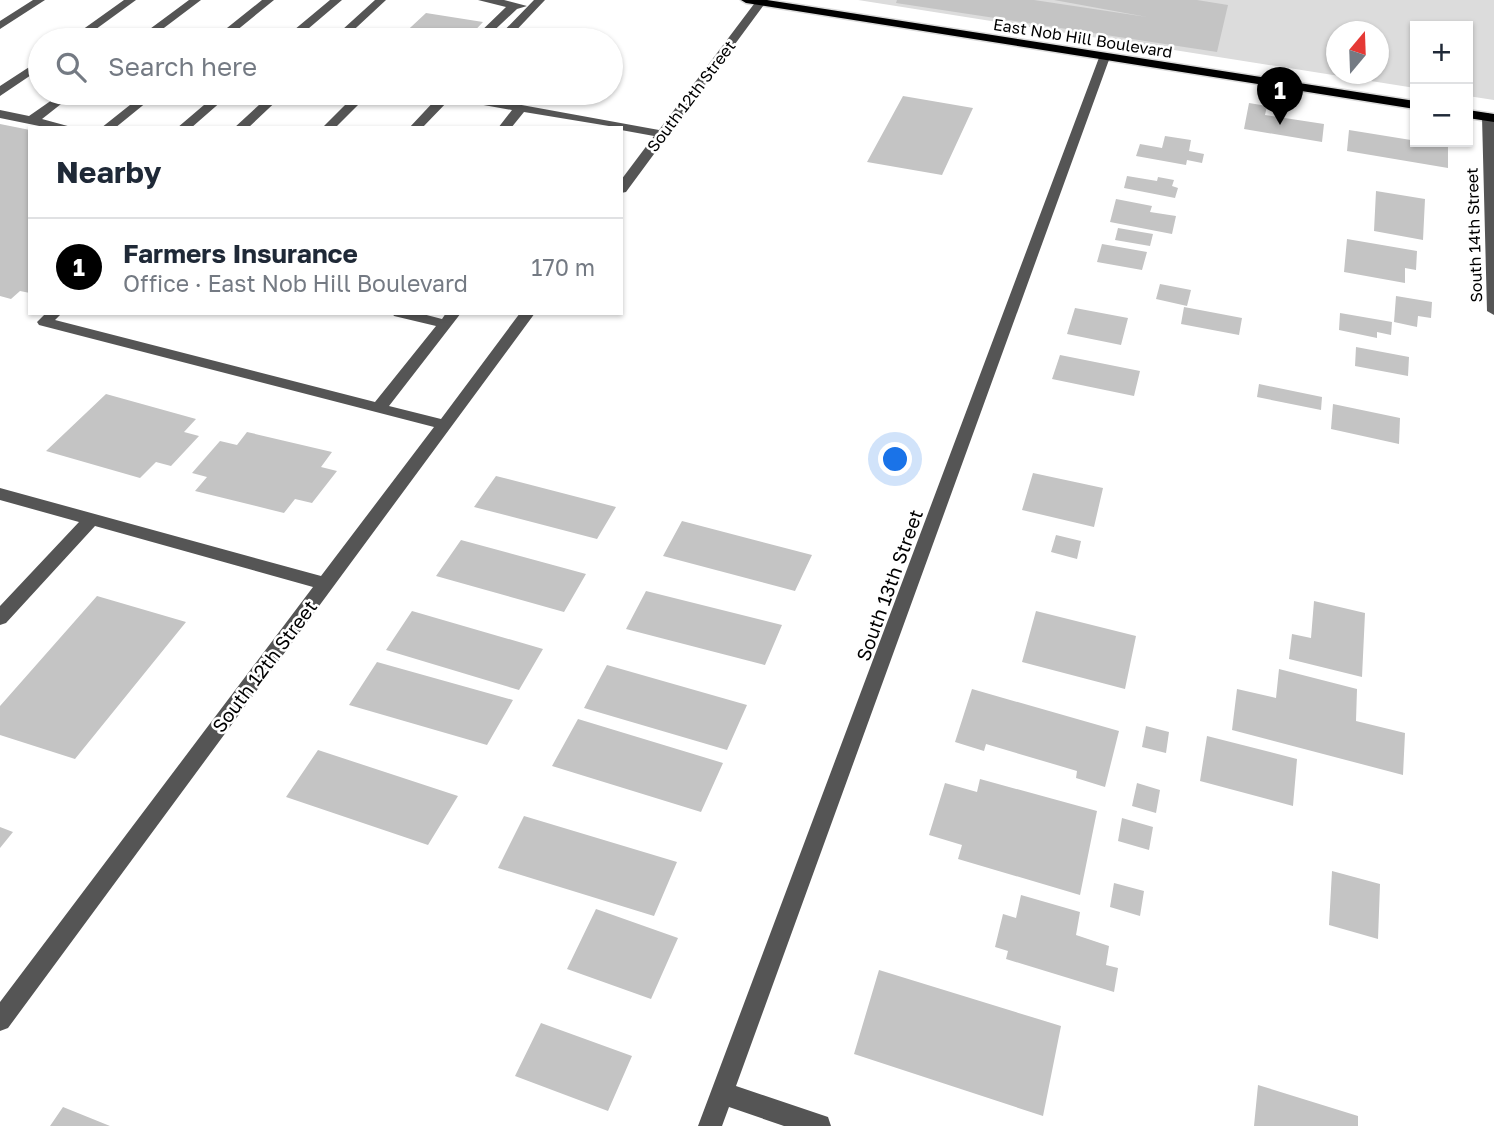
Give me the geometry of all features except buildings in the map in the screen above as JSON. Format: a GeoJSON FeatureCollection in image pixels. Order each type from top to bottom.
{"type":"FeatureCollection","features":[{"type":"Feature","properties":{"kind":"main road","name":"East Nob Hill Boulevard"},"geometry":{"type":"LineString","coordinates":[[746,0],[1410,105]]}},
{"type":"Feature","properties":{"kind":"main road"},"geometry":{"type":"LineString","coordinates":[[1473,115],[1491,117]]}},
{"type":"Feature","properties":{"kind":"street"},"geometry":{"type":"LineString","coordinates":[[0,26],[40,0]]}},
{"type":"Feature","properties":{"kind":"street"},"geometry":{"type":"LineString","coordinates":[[91,28],[131,0]]}},
{"type":"Feature","properties":{"kind":"street"},"geometry":{"type":"LineString","coordinates":[[158,28],[196,0]]}},
{"type":"Feature","properties":{"kind":"street"},"geometry":{"type":"LineString","coordinates":[[233,28],[269,0]]}},
{"type":"Feature","properties":{"kind":"street"},"geometry":{"type":"LineString","coordinates":[[303,28],[337,0]]}},
{"type":"Feature","properties":{"kind":"street"},"geometry":{"type":"LineString","coordinates":[[350,28],[381,0]]}},
{"type":"Feature","properties":{"kind":"street"},"geometry":{"type":"LineString","coordinates":[[483,0],[514,5],[536,4]]}},
{"type":"Feature","properties":{"kind":"street","name":"South 12th Street"},"geometry":{"type":"LineString","coordinates":[[623,186],[761,2]]}},
{"type":"Feature","properties":{"kind":"street"},"geometry":{"type":"LineString","coordinates":[[513,28],[536,4]]}},
{"type":"Feature","properties":{"kind":"street"},"geometry":{"type":"LineString","coordinates":[[490,28],[514,5]]}},
{"type":"Feature","properties":{"kind":"street","name":"South 13th Street"},"geometry":{"type":"LineString","coordinates":[[710,1126],[1104,57]]}},
{"type":"Feature","properties":{"kind":"street"},"geometry":{"type":"LineString","coordinates":[[0,92],[28,72]]}},
{"type":"Feature","properties":{"kind":"street"},"geometry":{"type":"LineString","coordinates":[[32,120],[53,105]]}},
{"type":"Feature","properties":{"kind":"street"},"geometry":{"type":"LineString","coordinates":[[110,126],[137,105]]}},
{"type":"Feature","properties":{"kind":"street"},"geometry":{"type":"LineString","coordinates":[[185,126],[211,105]]}},
{"type":"Feature","properties":{"kind":"street"},"geometry":{"type":"LineString","coordinates":[[242,126],[266,105]]}},
{"type":"Feature","properties":{"kind":"street"},"geometry":{"type":"LineString","coordinates":[[330,126],[352,105]]}},
{"type":"Feature","properties":{"kind":"street"},"geometry":{"type":"LineString","coordinates":[[417,126],[434,105]]}},
{"type":"Feature","properties":{"kind":"street"},"geometry":{"type":"LineString","coordinates":[[506,105],[593,125]]}},
{"type":"Feature","properties":{"kind":"street"},"geometry":{"type":"LineString","coordinates":[[505,126],[521,108]]}},
{"type":"Feature","properties":{"kind":"street"},"geometry":{"type":"LineString","coordinates":[[0,114],[60,126]]}},
{"type":"Feature","properties":{"kind":"street","name":"South 14th Street"},"geometry":{"type":"LineString","coordinates":[[1491,117],[1494,311]]}},
{"type":"Feature","properties":{"kind":"street"},"geometry":{"type":"LineString","coordinates":[[623,129],[663,134]]}},
{"type":"Feature","properties":{"kind":"street"},"geometry":{"type":"LineString","coordinates":[[53,315],[44,323],[445,425]]}},
{"type":"Feature","properties":{"kind":"street"},"geometry":{"type":"LineString","coordinates":[[416,315],[449,319]]}},
{"type":"Feature","properties":{"kind":"street","name":"South 12th Street"},"geometry":{"type":"LineString","coordinates":[[0,1020],[527,315]]}},
{"type":"Feature","properties":{"kind":"street"},"geometry":{"type":"LineString","coordinates":[[379,408],[449,319]]}},
{"type":"Feature","properties":{"kind":"street"},"geometry":{"type":"LineString","coordinates":[[0,494],[326,584]]}},
{"type":"Feature","properties":{"kind":"street"},"geometry":{"type":"LineString","coordinates":[[0,618],[91,520]]}},
{"type":"Feature","properties":{"kind":"street"},"geometry":{"type":"LineString","coordinates":[[722,1093],[819,1126]]}},
{"type":"Feature","properties":{"kind":"shaded area"},"geometry":{"type":"Polygon","coordinates":[[[858,0],[1494,0],[1494,100],[1473,97],[1473,21],[1410,21],[1410,87],[1389,84],[1389,21],[1326,21],[1326,74],[858,0]]]}},
{"type":"Feature","properties":{"kind":"place","name":"Farmers Insurance"},"geometry":{"type":"Point","coordinates":[1280,125]}}]}
